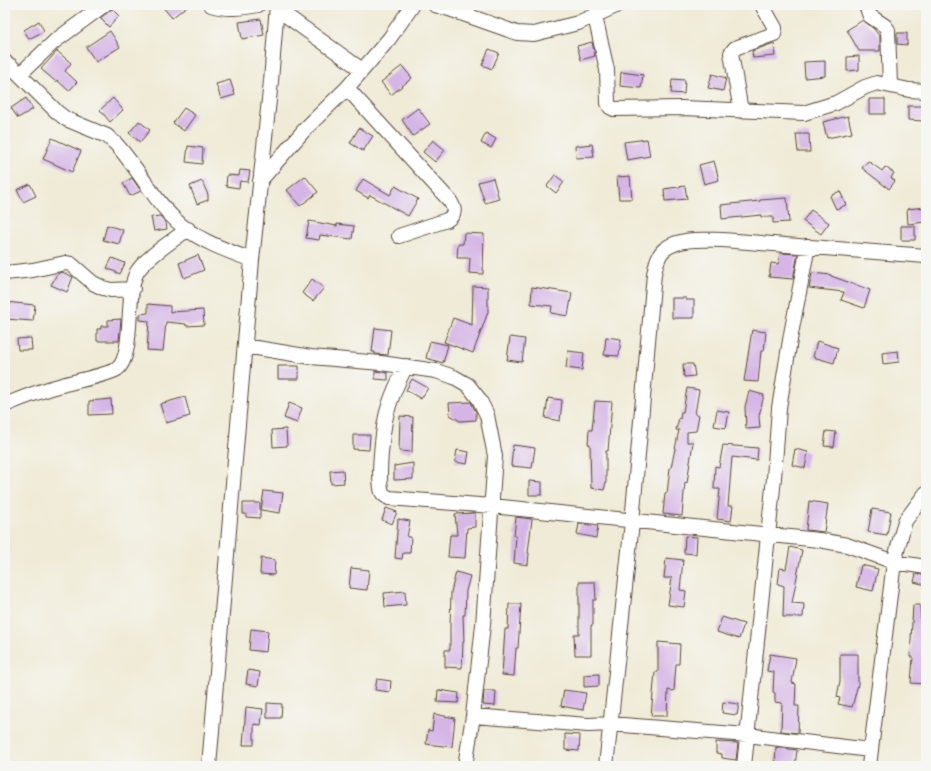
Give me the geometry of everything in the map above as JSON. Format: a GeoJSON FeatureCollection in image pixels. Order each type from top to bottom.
{"type":"FeatureCollection","features":[{"type":"Feature","properties":{"kind":"street"},"geometry":{"type":"LineString","coordinates":[[104,5],[55,41],[10,70],[66,119],[107,136],[116,144],[174,218],[188,229],[224,250],[252,260]]}},
{"type":"Feature","properties":{"kind":"street"},"geometry":{"type":"LineString","coordinates":[[211,5],[223,8],[258,5]]}},
{"type":"Feature","properties":{"kind":"street"},"geometry":{"type":"LineString","coordinates":[[260,180],[306,128],[347,88],[389,39],[413,5]]}},
{"type":"Feature","properties":{"kind":"street"},"geometry":{"type":"LineString","coordinates":[[435,5],[517,33],[534,34],[578,24],[618,5]]}},
{"type":"Feature","properties":{"kind":"street"},"geometry":{"type":"LineString","coordinates":[[741,110],[731,53],[735,48],[774,34],[775,28],[762,5]]}},
{"type":"Feature","properties":{"kind":"street"},"geometry":{"type":"LineString","coordinates":[[866,5],[870,16],[885,26],[888,30],[890,85]]}},
{"type":"Feature","properties":{"kind":"street"},"geometry":{"type":"LineString","coordinates":[[277,7],[362,70]]}},
{"type":"Feature","properties":{"kind":"street"},"geometry":{"type":"LineString","coordinates":[[208,766],[252,260],[271,81],[277,7]]}},
{"type":"Feature","properties":{"kind":"street"},"geometry":{"type":"LineString","coordinates":[[594,16],[607,70],[608,103],[610,107],[614,109],[682,108],[804,113],[843,100],[871,84],[877,83],[909,90],[926,91]]}},
{"type":"Feature","properties":{"kind":"street"},"geometry":{"type":"LineString","coordinates":[[347,88],[454,207],[452,217],[447,220],[399,236]]}},
{"type":"Feature","properties":{"kind":"street"},"geometry":{"type":"LineString","coordinates":[[5,405],[60,385],[112,372],[121,366],[126,352],[136,273],[142,266],[188,229]]}},
{"type":"Feature","properties":{"kind":"street"},"geometry":{"type":"LineString","coordinates":[[606,766],[632,522],[647,343],[654,274],[657,260],[664,249],[678,243],[697,240],[723,240],[926,256]]}},
{"type":"Feature","properties":{"kind":"street"},"geometry":{"type":"LineString","coordinates":[[744,766],[768,536],[781,390],[808,246]]}},
{"type":"Feature","properties":{"kind":"street"},"geometry":{"type":"LineString","coordinates":[[5,273],[27,271],[65,263],[71,264],[93,283],[104,288],[112,290],[133,290]]}},
{"type":"Feature","properties":{"kind":"street"},"geometry":{"type":"LineString","coordinates":[[245,346],[311,357],[381,363],[436,371],[454,377],[468,385],[479,399],[487,415],[496,456],[483,625],[465,766]]}},
{"type":"Feature","properties":{"kind":"street"},"geometry":{"type":"LineString","coordinates":[[406,366],[394,392],[383,428],[381,474],[382,490],[384,495],[394,499],[492,506],[632,522],[819,540],[847,545],[894,562],[926,567]]}},
{"type":"Feature","properties":{"kind":"street"},"geometry":{"type":"LineString","coordinates":[[869,766],[894,562],[905,521],[926,493]]}},
{"type":"Feature","properties":{"kind":"street"},"geometry":{"type":"LineString","coordinates":[[472,716],[588,725],[611,724],[747,735],[870,750]]}},
{"type":"Feature","properties":{"kind":"building"},"geometry":{"type":"Polygon","coordinates":[[[161,5],[188,5],[172,18],[161,5]]]}},
{"type":"Feature","properties":{"kind":"building"},"geometry":{"type":"Polygon","coordinates":[[[112,9],[119,16],[109,27],[100,18],[112,9]]]}},
{"type":"Feature","properties":{"kind":"building"},"geometry":{"type":"Polygon","coordinates":[[[261,19],[264,35],[242,39],[239,22],[261,19]]]}},
{"type":"Feature","properties":{"kind":"building"},"geometry":{"type":"Polygon","coordinates":[[[863,20],[874,29],[880,37],[880,51],[859,51],[847,30],[863,20]]]}},
{"type":"Feature","properties":{"kind":"building"},"geometry":{"type":"Polygon","coordinates":[[[39,21],[44,31],[29,39],[24,30],[39,21]]]}},
{"type":"Feature","properties":{"kind":"building"},"geometry":{"type":"Polygon","coordinates":[[[110,31],[120,47],[96,62],[86,47],[110,31]]]}},
{"type":"Feature","properties":{"kind":"building"},"geometry":{"type":"Polygon","coordinates":[[[897,33],[907,33],[907,45],[897,44],[897,33]]]}},
{"type":"Feature","properties":{"kind":"building"},"geometry":{"type":"Polygon","coordinates":[[[592,42],[595,56],[581,60],[577,46],[592,42]]]}},
{"type":"Feature","properties":{"kind":"building"},"geometry":{"type":"Polygon","coordinates":[[[774,43],[775,56],[753,58],[752,51],[774,43]]]}},
{"type":"Feature","properties":{"kind":"building"},"geometry":{"type":"Polygon","coordinates":[[[489,49],[499,53],[492,69],[482,65],[489,49]]]}},
{"type":"Feature","properties":{"kind":"building"},"geometry":{"type":"Polygon","coordinates":[[[57,51],[71,63],[65,71],[77,82],[69,91],[57,80],[56,82],[41,69],[57,51]]]}},
{"type":"Feature","properties":{"kind":"building"},"geometry":{"type":"Polygon","coordinates":[[[859,56],[859,70],[847,71],[847,57],[859,56]]]}},
{"type":"Feature","properties":{"kind":"building"},"geometry":{"type":"Polygon","coordinates":[[[825,61],[825,76],[805,78],[804,62],[825,61]]]}},
{"type":"Feature","properties":{"kind":"building"},"geometry":{"type":"Polygon","coordinates":[[[402,66],[412,78],[391,95],[381,82],[402,66]]]}},
{"type":"Feature","properties":{"kind":"building"},"geometry":{"type":"Polygon","coordinates":[[[621,72],[643,75],[641,88],[620,86],[621,72]]]}},
{"type":"Feature","properties":{"kind":"building"},"geometry":{"type":"Polygon","coordinates":[[[712,74],[726,78],[723,91],[708,88],[712,74]]]}},
{"type":"Feature","properties":{"kind":"building"},"geometry":{"type":"Polygon","coordinates":[[[672,79],[685,80],[684,94],[671,93],[672,79]]]}},
{"type":"Feature","properties":{"kind":"building"},"geometry":{"type":"Polygon","coordinates":[[[230,80],[235,95],[221,99],[216,84],[230,80]]]}},
{"type":"Feature","properties":{"kind":"building"},"geometry":{"type":"Polygon","coordinates":[[[26,98],[33,109],[18,118],[11,108],[26,98]]]}},
{"type":"Feature","properties":{"kind":"building"},"geometry":{"type":"Polygon","coordinates":[[[113,98],[123,110],[110,122],[100,110],[113,98]]]}},
{"type":"Feature","properties":{"kind":"building"},"geometry":{"type":"Polygon","coordinates":[[[869,99],[885,99],[885,114],[869,114],[869,99]]]}},
{"type":"Feature","properties":{"kind":"building"},"geometry":{"type":"Polygon","coordinates":[[[908,106],[924,106],[924,121],[908,120],[908,106]]]}},
{"type":"Feature","properties":{"kind":"building"},"geometry":{"type":"Polygon","coordinates":[[[184,108],[195,115],[184,131],[173,123],[184,108]]]}},
{"type":"Feature","properties":{"kind":"building"},"geometry":{"type":"Polygon","coordinates":[[[418,108],[430,124],[413,136],[402,120],[418,108]]]}},
{"type":"Feature","properties":{"kind":"building"},"geometry":{"type":"Polygon","coordinates":[[[848,116],[852,133],[827,138],[823,122],[848,116]]]}},
{"type":"Feature","properties":{"kind":"building"},"geometry":{"type":"Polygon","coordinates":[[[139,121],[150,130],[140,142],[129,133],[139,121]]]}},
{"type":"Feature","properties":{"kind":"building"},"geometry":{"type":"Polygon","coordinates":[[[359,128],[373,136],[363,151],[350,143],[359,128]]]}},
{"type":"Feature","properties":{"kind":"building"},"geometry":{"type":"Polygon","coordinates":[[[486,133],[496,139],[491,148],[481,143],[486,133]]]}},
{"type":"Feature","properties":{"kind":"building"},"geometry":{"type":"Polygon","coordinates":[[[796,134],[809,134],[810,152],[798,152],[796,134]]]}},
{"type":"Feature","properties":{"kind":"building"},"geometry":{"type":"Polygon","coordinates":[[[52,138],[81,151],[72,172],[43,159],[52,138]]]}},
{"type":"Feature","properties":{"kind":"building"},"geometry":{"type":"Polygon","coordinates":[[[647,139],[650,156],[627,160],[624,142],[647,139]]]}},
{"type":"Feature","properties":{"kind":"building"},"geometry":{"type":"Polygon","coordinates":[[[433,140],[445,150],[435,162],[423,152],[433,140]]]}},
{"type":"Feature","properties":{"kind":"building"},"geometry":{"type":"Polygon","coordinates":[[[592,144],[594,157],[576,158],[575,146],[592,144]]]}},
{"type":"Feature","properties":{"kind":"building"},"geometry":{"type":"Polygon","coordinates":[[[188,146],[203,148],[202,164],[186,162],[188,146]]]}},
{"type":"Feature","properties":{"kind":"building"},"geometry":{"type":"Polygon","coordinates":[[[714,161],[719,180],[704,184],[699,165],[714,161]]]}},
{"type":"Feature","properties":{"kind":"building"},"geometry":{"type":"Polygon","coordinates":[[[868,161],[882,171],[885,167],[894,173],[891,178],[895,181],[889,189],[862,168],[868,161]]]}},
{"type":"Feature","properties":{"kind":"building"},"geometry":{"type":"Polygon","coordinates":[[[240,170],[250,171],[248,182],[240,181],[239,188],[226,186],[227,175],[239,176],[240,170]]]}},
{"type":"Feature","properties":{"kind":"building"},"geometry":{"type":"Polygon","coordinates":[[[555,175],[564,182],[556,193],[547,186],[555,175]]]}},
{"type":"Feature","properties":{"kind":"building"},"geometry":{"type":"Polygon","coordinates":[[[305,176],[318,192],[300,206],[287,190],[305,176]]]}},
{"type":"Feature","properties":{"kind":"building"},"geometry":{"type":"Polygon","coordinates":[[[630,176],[632,199],[619,199],[617,177],[630,176]]]}},
{"type":"Feature","properties":{"kind":"building"},"geometry":{"type":"Polygon","coordinates":[[[132,178],[141,191],[130,196],[123,183],[132,178]]]}},
{"type":"Feature","properties":{"kind":"building"},"geometry":{"type":"Polygon","coordinates":[[[493,178],[499,199],[485,203],[478,182],[493,178]]]}},
{"type":"Feature","properties":{"kind":"building"},"geometry":{"type":"Polygon","coordinates":[[[363,179],[390,195],[395,186],[418,199],[408,216],[370,195],[368,198],[356,191],[363,179]]]}},
{"type":"Feature","properties":{"kind":"building"},"geometry":{"type":"Polygon","coordinates":[[[202,181],[208,195],[208,200],[197,204],[190,186],[202,181]]]}},
{"type":"Feature","properties":{"kind":"building"},"geometry":{"type":"Polygon","coordinates":[[[30,184],[36,196],[23,202],[17,190],[30,184]]]}},
{"type":"Feature","properties":{"kind":"building"},"geometry":{"type":"Polygon","coordinates":[[[685,186],[687,199],[665,201],[664,189],[685,186]]]}},
{"type":"Feature","properties":{"kind":"building"},"geometry":{"type":"Polygon","coordinates":[[[840,191],[846,205],[836,209],[830,196],[840,191]]]}},
{"type":"Feature","properties":{"kind":"building"},"geometry":{"type":"Polygon","coordinates":[[[787,198],[789,222],[773,223],[773,217],[761,217],[761,215],[722,219],[721,205],[787,198]]]}},
{"type":"Feature","properties":{"kind":"building"},"geometry":{"type":"Polygon","coordinates":[[[926,207],[926,222],[908,224],[907,209],[926,207]]]}},
{"type":"Feature","properties":{"kind":"building"},"geometry":{"type":"Polygon","coordinates":[[[811,210],[829,223],[821,234],[803,221],[811,210]]]}},
{"type":"Feature","properties":{"kind":"building"},"geometry":{"type":"Polygon","coordinates":[[[160,216],[166,223],[167,229],[154,231],[151,217],[160,216]]]}},
{"type":"Feature","properties":{"kind":"building"},"geometry":{"type":"Polygon","coordinates":[[[309,221],[337,226],[337,224],[354,226],[352,239],[320,235],[319,240],[306,238],[309,221]]]}},
{"type":"Feature","properties":{"kind":"building"},"geometry":{"type":"Polygon","coordinates":[[[107,225],[123,230],[119,244],[103,240],[107,225]]]}},
{"type":"Feature","properties":{"kind":"building"},"geometry":{"type":"Polygon","coordinates":[[[901,226],[915,226],[915,240],[901,240],[901,226]]]}},
{"type":"Feature","properties":{"kind":"building"},"geometry":{"type":"Polygon","coordinates":[[[464,233],[484,234],[483,274],[469,273],[470,258],[457,258],[458,244],[463,244],[464,233]]]}},
{"type":"Feature","properties":{"kind":"building"},"geometry":{"type":"Polygon","coordinates":[[[780,253],[798,254],[793,279],[769,277],[771,263],[778,264],[780,253]]]}},
{"type":"Feature","properties":{"kind":"building"},"geometry":{"type":"Polygon","coordinates":[[[198,255],[204,270],[184,278],[179,263],[198,255]]]}},
{"type":"Feature","properties":{"kind":"building"},"geometry":{"type":"Polygon","coordinates":[[[112,258],[125,263],[120,274],[107,268],[112,258]]]}},
{"type":"Feature","properties":{"kind":"building"},"geometry":{"type":"Polygon","coordinates":[[[62,272],[73,277],[67,292],[51,285],[57,274],[62,272]]]}},
{"type":"Feature","properties":{"kind":"building"},"geometry":{"type":"Polygon","coordinates":[[[812,273],[831,275],[870,290],[864,308],[841,300],[844,292],[809,288],[812,273]]]}},
{"type":"Feature","properties":{"kind":"building"},"geometry":{"type":"Polygon","coordinates":[[[312,279],[324,288],[313,301],[302,293],[312,279]]]}},
{"type":"Feature","properties":{"kind":"building"},"geometry":{"type":"Polygon","coordinates":[[[473,286],[488,287],[488,312],[473,353],[444,342],[453,318],[472,325],[473,286]]]}},
{"type":"Feature","properties":{"kind":"building"},"geometry":{"type":"Polygon","coordinates":[[[532,287],[572,293],[568,316],[551,313],[552,306],[531,304],[532,287]]]}},
{"type":"Feature","properties":{"kind":"building"},"geometry":{"type":"Polygon","coordinates":[[[672,298],[686,298],[686,300],[694,300],[694,318],[672,318],[672,298]]]}},
{"type":"Feature","properties":{"kind":"building"},"geometry":{"type":"Polygon","coordinates":[[[5,302],[35,305],[33,321],[5,319],[5,302]]]}},
{"type":"Feature","properties":{"kind":"building"},"geometry":{"type":"Polygon","coordinates":[[[148,304],[170,306],[170,312],[203,310],[204,325],[186,326],[186,324],[166,322],[163,351],[147,350],[149,321],[140,320],[140,314],[148,313],[148,304]]]}},
{"type":"Feature","properties":{"kind":"building"},"geometry":{"type":"Polygon","coordinates":[[[121,319],[119,341],[97,341],[97,329],[101,329],[101,326],[108,326],[108,320],[121,319]]]}},
{"type":"Feature","properties":{"kind":"building"},"geometry":{"type":"Polygon","coordinates":[[[375,328],[391,330],[388,355],[375,354],[375,352],[372,352],[375,328]]]}},
{"type":"Feature","properties":{"kind":"building"},"geometry":{"type":"Polygon","coordinates":[[[752,330],[766,332],[764,351],[761,351],[758,382],[744,381],[752,330]]]}},
{"type":"Feature","properties":{"kind":"building"},"geometry":{"type":"Polygon","coordinates":[[[510,337],[525,339],[522,362],[507,360],[510,337]]]}},
{"type":"Feature","properties":{"kind":"building"},"geometry":{"type":"Polygon","coordinates":[[[606,337],[621,339],[619,356],[604,355],[606,337]]]}},
{"type":"Feature","properties":{"kind":"building"},"geometry":{"type":"Polygon","coordinates":[[[31,338],[32,350],[18,350],[17,339],[31,338]]]}},
{"type":"Feature","properties":{"kind":"building"},"geometry":{"type":"Polygon","coordinates":[[[430,341],[448,345],[443,363],[426,358],[430,341]]]}},
{"type":"Feature","properties":{"kind":"building"},"geometry":{"type":"Polygon","coordinates":[[[817,341],[838,348],[834,363],[813,357],[817,341]]]}},
{"type":"Feature","properties":{"kind":"building"},"geometry":{"type":"Polygon","coordinates":[[[568,351],[584,353],[582,370],[566,368],[568,351]]]}},
{"type":"Feature","properties":{"kind":"building"},"geometry":{"type":"Polygon","coordinates":[[[898,351],[899,362],[883,364],[882,353],[898,351]]]}},
{"type":"Feature","properties":{"kind":"building"},"geometry":{"type":"Polygon","coordinates":[[[683,364],[693,364],[695,376],[684,377],[683,364]]]}},
{"type":"Feature","properties":{"kind":"building"},"geometry":{"type":"Polygon","coordinates":[[[278,366],[299,366],[299,379],[278,379],[278,366]]]}},
{"type":"Feature","properties":{"kind":"building"},"geometry":{"type":"Polygon","coordinates":[[[375,371],[388,373],[388,380],[375,379],[375,371]]]}},
{"type":"Feature","properties":{"kind":"building"},"geometry":{"type":"Polygon","coordinates":[[[412,379],[428,388],[421,399],[406,390],[412,379]]]}},
{"type":"Feature","properties":{"kind":"building"},"geometry":{"type":"Polygon","coordinates":[[[687,388],[699,390],[695,414],[699,415],[696,431],[687,432],[687,442],[693,442],[687,483],[685,482],[682,516],[663,514],[665,493],[667,493],[670,468],[679,430],[676,430],[681,412],[683,412],[687,388]]]}},
{"type":"Feature","properties":{"kind":"building"},"geometry":{"type":"Polygon","coordinates":[[[749,391],[764,395],[759,416],[760,428],[746,429],[745,407],[749,391]]]}},
{"type":"Feature","properties":{"kind":"building"},"geometry":{"type":"Polygon","coordinates":[[[185,397],[190,416],[166,423],[160,404],[185,397]]]}},
{"type":"Feature","properties":{"kind":"building"},"geometry":{"type":"Polygon","coordinates":[[[548,398],[562,400],[560,421],[545,418],[548,398]]]}},
{"type":"Feature","properties":{"kind":"building"},"geometry":{"type":"Polygon","coordinates":[[[111,399],[112,414],[89,415],[89,401],[111,399]]]}},
{"type":"Feature","properties":{"kind":"building"},"geometry":{"type":"Polygon","coordinates":[[[595,401],[612,402],[608,451],[606,451],[606,482],[604,490],[591,488],[590,444],[588,444],[589,430],[592,430],[595,401]]]}},
{"type":"Feature","properties":{"kind":"building"},"geometry":{"type":"Polygon","coordinates":[[[471,402],[476,412],[476,420],[460,421],[450,415],[449,403],[471,402]]]}},
{"type":"Feature","properties":{"kind":"building"},"geometry":{"type":"Polygon","coordinates":[[[289,403],[302,408],[297,423],[284,418],[289,403]]]}},
{"type":"Feature","properties":{"kind":"building"},"geometry":{"type":"Polygon","coordinates":[[[717,410],[729,412],[726,428],[714,426],[717,410]]]}},
{"type":"Feature","properties":{"kind":"building"},"geometry":{"type":"Polygon","coordinates":[[[400,416],[413,417],[412,452],[399,451],[400,416]]]}},
{"type":"Feature","properties":{"kind":"building"},"geometry":{"type":"Polygon","coordinates":[[[286,429],[287,446],[273,447],[272,430],[286,429]]]}},
{"type":"Feature","properties":{"kind":"building"},"geometry":{"type":"Polygon","coordinates":[[[826,431],[836,432],[834,447],[824,446],[826,431]]]}},
{"type":"Feature","properties":{"kind":"building"},"geometry":{"type":"Polygon","coordinates":[[[353,435],[370,435],[369,450],[353,449],[353,435]]]}},
{"type":"Feature","properties":{"kind":"building"},"geometry":{"type":"Polygon","coordinates":[[[513,445],[535,448],[532,468],[511,466],[513,445]]]}},
{"type":"Feature","properties":{"kind":"building"},"geometry":{"type":"Polygon","coordinates":[[[723,445],[758,448],[757,460],[732,457],[728,506],[733,506],[731,521],[717,519],[720,489],[714,489],[715,466],[719,467],[723,445]]]}},
{"type":"Feature","properties":{"kind":"building"},"geometry":{"type":"Polygon","coordinates":[[[795,449],[808,452],[805,468],[792,465],[795,449]]]}},
{"type":"Feature","properties":{"kind":"building"},"geometry":{"type":"Polygon","coordinates":[[[457,450],[469,452],[467,464],[455,462],[457,450]]]}},
{"type":"Feature","properties":{"kind":"building"},"geometry":{"type":"Polygon","coordinates":[[[413,463],[413,479],[394,480],[394,466],[413,463]]]}},
{"type":"Feature","properties":{"kind":"building"},"geometry":{"type":"Polygon","coordinates":[[[343,470],[344,483],[331,484],[330,471],[343,470]]]}},
{"type":"Feature","properties":{"kind":"building"},"geometry":{"type":"Polygon","coordinates":[[[529,481],[542,482],[542,495],[529,495],[529,481]]]}},
{"type":"Feature","properties":{"kind":"building"},"geometry":{"type":"Polygon","coordinates":[[[264,491],[283,493],[280,513],[261,510],[264,491]]]}},
{"type":"Feature","properties":{"kind":"building"},"geometry":{"type":"Polygon","coordinates":[[[809,501],[828,504],[824,532],[806,530],[809,501]]]}},
{"type":"Feature","properties":{"kind":"building"},"geometry":{"type":"Polygon","coordinates":[[[243,503],[260,503],[260,518],[246,517],[246,514],[243,514],[243,503]]]}},
{"type":"Feature","properties":{"kind":"building"},"geometry":{"type":"Polygon","coordinates":[[[386,508],[397,512],[392,524],[382,520],[386,508]]]}},
{"type":"Feature","properties":{"kind":"building"},"geometry":{"type":"Polygon","coordinates":[[[872,509],[891,512],[887,535],[868,532],[872,509]]]}},
{"type":"Feature","properties":{"kind":"building"},"geometry":{"type":"Polygon","coordinates":[[[475,513],[475,527],[467,528],[465,558],[448,557],[450,535],[457,535],[455,514],[475,513]]]}},
{"type":"Feature","properties":{"kind":"building"},"geometry":{"type":"Polygon","coordinates":[[[516,517],[532,519],[528,565],[514,563],[516,517]]]}},
{"type":"Feature","properties":{"kind":"building"},"geometry":{"type":"Polygon","coordinates":[[[398,519],[410,521],[407,537],[411,537],[410,553],[403,553],[402,559],[395,558],[398,519]]]}},
{"type":"Feature","properties":{"kind":"building"},"geometry":{"type":"Polygon","coordinates":[[[579,524],[598,526],[596,538],[577,534],[579,524]]]}},
{"type":"Feature","properties":{"kind":"building"},"geometry":{"type":"Polygon","coordinates":[[[685,536],[697,537],[696,554],[684,553],[685,536]]]}},
{"type":"Feature","properties":{"kind":"building"},"geometry":{"type":"Polygon","coordinates":[[[790,547],[802,550],[792,603],[804,604],[803,617],[783,617],[784,586],[778,584],[780,568],[786,569],[790,547]]]}},
{"type":"Feature","properties":{"kind":"building"},"geometry":{"type":"Polygon","coordinates":[[[261,558],[275,560],[274,575],[260,574],[261,558]]]}},
{"type":"Feature","properties":{"kind":"building"},"geometry":{"type":"Polygon","coordinates":[[[666,558],[683,560],[680,590],[686,591],[684,607],[668,605],[672,578],[664,578],[666,558]]]}},
{"type":"Feature","properties":{"kind":"building"},"geometry":{"type":"Polygon","coordinates":[[[861,565],[878,569],[873,591],[856,587],[861,565]]]}},
{"type":"Feature","properties":{"kind":"building"},"geometry":{"type":"Polygon","coordinates":[[[351,568],[369,570],[367,590],[349,588],[351,568]]]}},
{"type":"Feature","properties":{"kind":"building"},"geometry":{"type":"Polygon","coordinates":[[[456,572],[470,576],[466,591],[465,615],[463,615],[464,642],[462,668],[445,667],[445,650],[450,650],[451,592],[456,572]]]}},
{"type":"Feature","properties":{"kind":"building"},"geometry":{"type":"Polygon","coordinates":[[[916,574],[926,575],[926,585],[914,582],[916,574]]]}},
{"type":"Feature","properties":{"kind":"building"},"geometry":{"type":"Polygon","coordinates":[[[579,582],[595,582],[596,600],[593,600],[591,655],[575,655],[574,634],[579,634],[579,582]]]}},
{"type":"Feature","properties":{"kind":"building"},"geometry":{"type":"Polygon","coordinates":[[[405,591],[406,605],[385,607],[384,593],[405,591]]]}},
{"type":"Feature","properties":{"kind":"building"},"geometry":{"type":"Polygon","coordinates":[[[509,604],[521,604],[518,648],[516,648],[514,676],[502,675],[505,629],[508,629],[509,604]]]}},
{"type":"Feature","properties":{"kind":"building"},"geometry":{"type":"Polygon","coordinates":[[[913,605],[920,605],[922,638],[926,638],[926,684],[911,683],[913,657],[910,657],[913,605]]]}},
{"type":"Feature","properties":{"kind":"building"},"geometry":{"type":"Polygon","coordinates":[[[722,617],[744,624],[739,639],[717,632],[722,617]]]}},
{"type":"Feature","properties":{"kind":"building"},"geometry":{"type":"Polygon","coordinates":[[[251,629],[268,631],[266,652],[249,650],[251,629]]]}},
{"type":"Feature","properties":{"kind":"building"},"geometry":{"type":"Polygon","coordinates":[[[658,642],[680,644],[679,664],[676,664],[674,691],[668,690],[667,716],[651,716],[655,672],[658,672],[658,642]]]}},
{"type":"Feature","properties":{"kind":"building"},"geometry":{"type":"Polygon","coordinates":[[[770,654],[796,658],[792,683],[796,684],[795,706],[799,706],[798,733],[781,731],[782,703],[775,702],[775,693],[773,692],[774,672],[767,671],[770,654]]]}},
{"type":"Feature","properties":{"kind":"building"},"geometry":{"type":"Polygon","coordinates":[[[840,654],[858,654],[858,684],[852,707],[838,704],[840,698],[837,697],[840,681],[840,654]]]}},
{"type":"Feature","properties":{"kind":"building"},"geometry":{"type":"Polygon","coordinates":[[[248,670],[260,672],[258,686],[246,684],[248,670]]]}},
{"type":"Feature","properties":{"kind":"building"},"geometry":{"type":"Polygon","coordinates":[[[599,674],[599,686],[584,687],[584,675],[599,674]]]}},
{"type":"Feature","properties":{"kind":"building"},"geometry":{"type":"Polygon","coordinates":[[[377,679],[391,681],[390,692],[375,690],[377,679]]]}},
{"type":"Feature","properties":{"kind":"building"},"geometry":{"type":"Polygon","coordinates":[[[438,690],[459,693],[458,703],[437,702],[438,690]]]}},
{"type":"Feature","properties":{"kind":"building"},"geometry":{"type":"Polygon","coordinates":[[[564,690],[586,693],[583,710],[561,706],[564,690]]]}},
{"type":"Feature","properties":{"kind":"building"},"geometry":{"type":"Polygon","coordinates":[[[484,691],[496,691],[495,706],[483,705],[484,691]]]}},
{"type":"Feature","properties":{"kind":"building"},"geometry":{"type":"Polygon","coordinates":[[[723,702],[739,704],[737,715],[722,713],[723,702]]]}},
{"type":"Feature","properties":{"kind":"building"},"geometry":{"type":"Polygon","coordinates":[[[267,703],[282,704],[281,718],[267,718],[267,703]]]}},
{"type":"Feature","properties":{"kind":"building"},"geometry":{"type":"Polygon","coordinates":[[[246,707],[263,709],[261,725],[254,724],[254,745],[243,745],[246,707]]]}},
{"type":"Feature","properties":{"kind":"building"},"geometry":{"type":"Polygon","coordinates":[[[434,714],[455,718],[452,747],[426,744],[428,730],[432,731],[434,714]]]}},
{"type":"Feature","properties":{"kind":"building"},"geometry":{"type":"Polygon","coordinates":[[[565,734],[580,735],[579,751],[565,750],[565,734]]]}},
{"type":"Feature","properties":{"kind":"building"},"geometry":{"type":"Polygon","coordinates":[[[716,742],[738,743],[736,760],[722,758],[722,754],[716,753],[716,742]]]}},
{"type":"Feature","properties":{"kind":"building"},"geometry":{"type":"Polygon","coordinates":[[[776,747],[797,750],[795,766],[775,765],[776,747]]]}}]}
